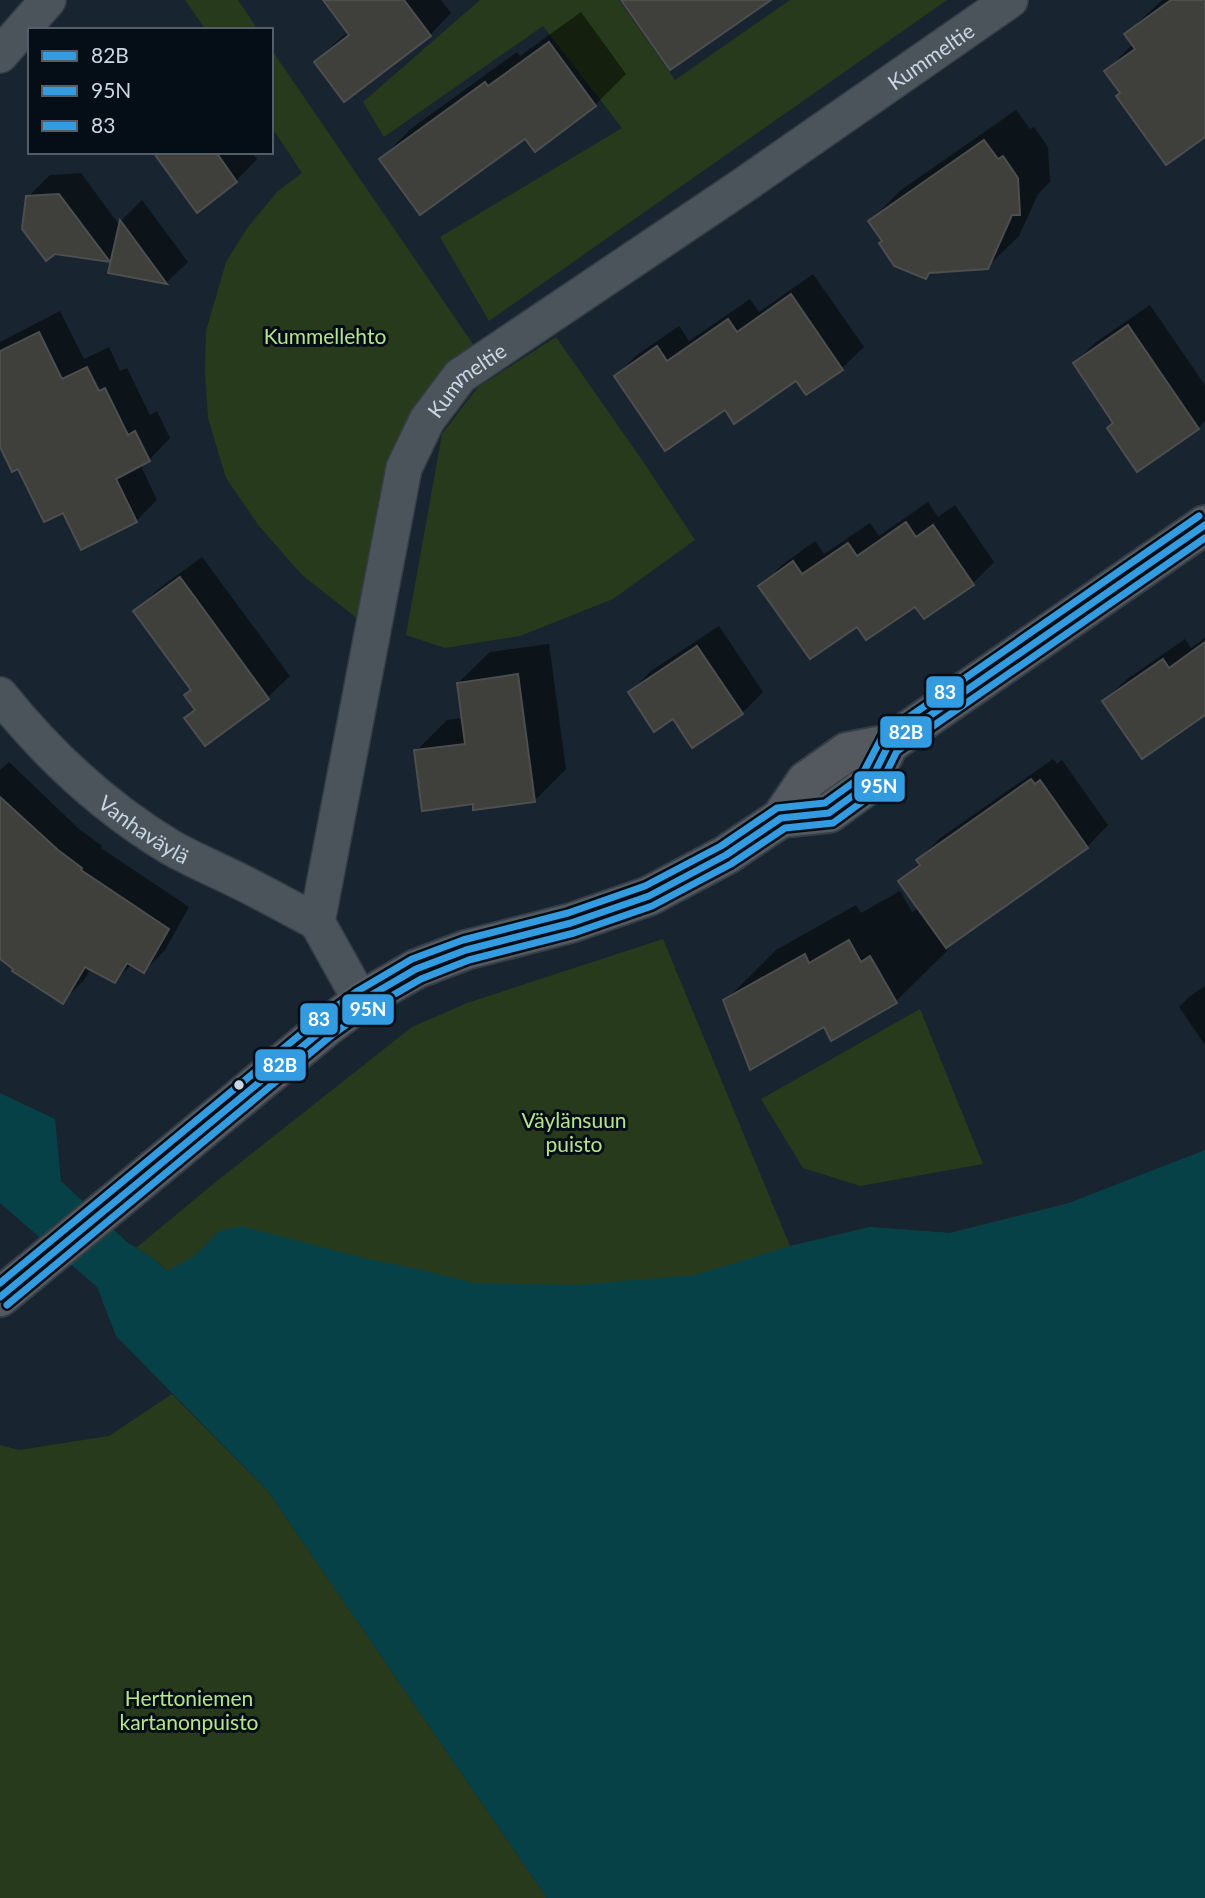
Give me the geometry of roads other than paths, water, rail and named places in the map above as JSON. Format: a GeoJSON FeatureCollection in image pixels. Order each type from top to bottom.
{"type":"FeatureCollection","features":[{"type":"Feature","properties":{"kind":"street"},"geometry":{"type":"LineString","coordinates":[[0,55],[48,0]]}},
{"type":"Feature","properties":{"kind":"street","name":"Kummeltie"},"geometry":{"type":"LineString","coordinates":[[317,922],[404,468],[427,420],[460,376],[741,187],[1010,0]]}},
{"type":"Feature","properties":{"kind":"street"},"geometry":{"type":"LineString","coordinates":[[2,1295],[361,1001],[416,969],[466,950],[571,923],[649,896],[726,855],[781,818],[806,781],[847,752],[889,744],[1205,525]]}},
{"type":"Feature","properties":{"kind":"street","name":"Vanhaväylä"},"geometry":{"type":"LineString","coordinates":[[0,695],[27,729],[112,808],[171,847],[317,922]]}},
{"type":"Feature","properties":{"kind":"street"},"geometry":{"type":"LineString","coordinates":[[317,922],[361,1001]]}},
{"type":"Feature","properties":{"kind":"park label","name":"Kummellehto"},"geometry":{"type":"Point","coordinates":[325,335]}},
{"type":"Feature","properties":{"kind":"park label","name":"Väylänsuun puisto"},"geometry":{"type":"Point","coordinates":[574,1131]}},
{"type":"Feature","properties":{"kind":"park label","name":"Herttoniemen kartanonpuisto"},"geometry":{"type":"Point","coordinates":[189,1709]}}]}
